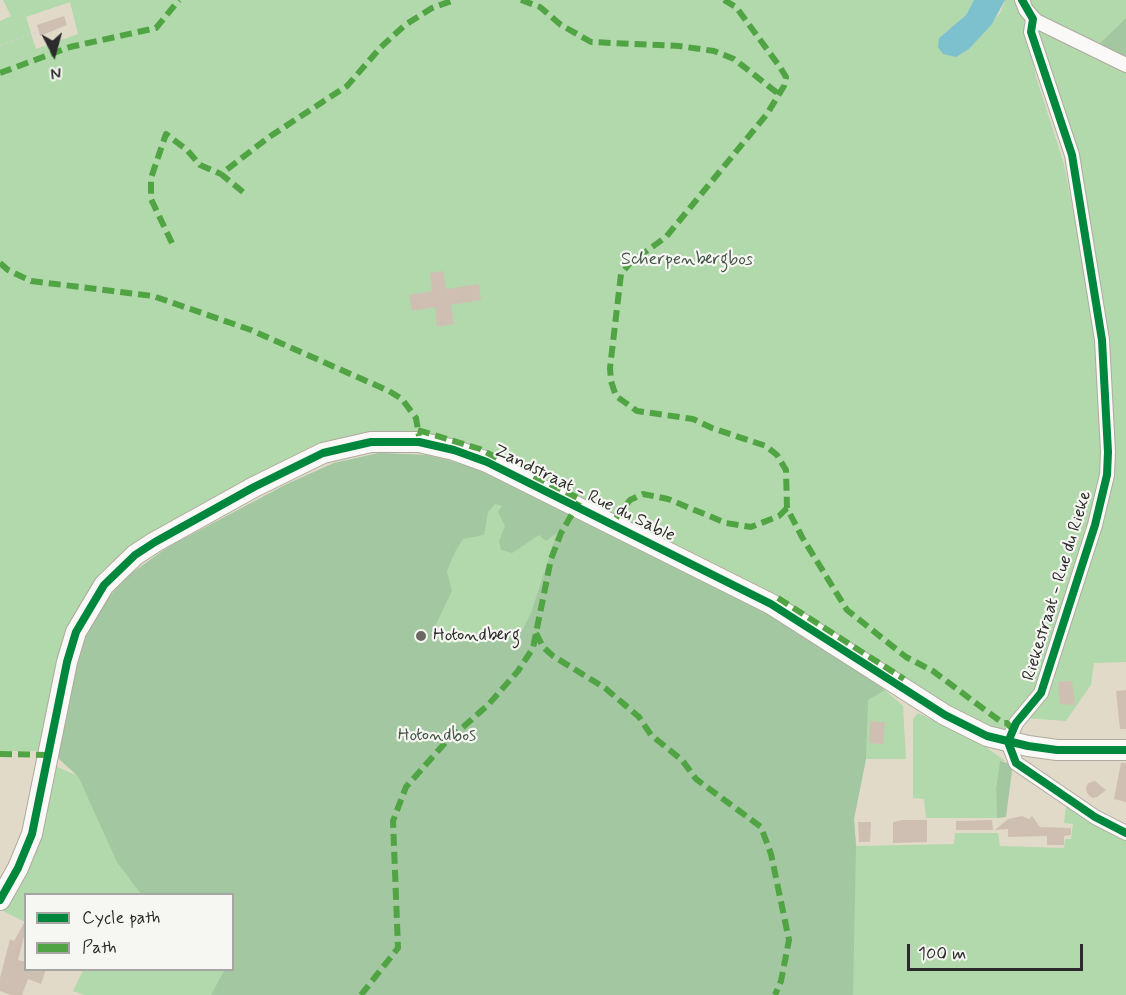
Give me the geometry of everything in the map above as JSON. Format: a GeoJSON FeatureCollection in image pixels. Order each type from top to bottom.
{"type":"FeatureCollection","features":[{"type":"Feature","properties":{"kind":"main road","name":"Zandstraat - Rue du Sable"},"geometry":{"type":"LineString","coordinates":[[0,900],[18,868],[32,834],[67,662],[76,632],[104,585],[135,555],[254,487],[323,453],[371,442],[419,442],[454,450],[487,462],[771,604],[959,724],[1057,750],[1126,750]]}},
{"type":"Feature","properties":{"kind":"street"},"geometry":{"type":"LineString","coordinates":[[1022,0],[1033,19],[1126,65]]}},
{"type":"Feature","properties":{"kind":"street","name":"Riekestraat - Rue du Rieke"},"geometry":{"type":"LineString","coordinates":[[1010,736],[1019,718],[1037,701],[1045,683],[1095,525],[1105,487],[1108,452],[1102,340],[1072,155],[1031,32],[1033,19]]}},
{"type":"Feature","properties":{"kind":"street"},"geometry":{"type":"LineString","coordinates":[[1010,736],[1016,763],[1095,817],[1126,833]]}},
{"type":"Feature","properties":{"kind":"path"},"geometry":{"type":"LineString","coordinates":[[0,45],[39,31]]}},
{"type":"Feature","properties":{"kind":"green space","name":"Scherpenbergbos"},"geometry":{"type":"Polygon","coordinates":[[[3,0],[974,0],[966,15],[939,38],[969,49],[1000,13],[1005,0],[1018,0],[1029,35],[1036,77],[1064,164],[1088,290],[1078,183],[1084,180],[1034,32],[1038,26],[1126,69],[1126,662],[1094,663],[1091,685],[1066,721],[1024,718],[1012,734],[971,721],[475,448],[444,438],[412,432],[375,432],[312,446],[166,524],[126,549],[100,573],[75,612],[65,638],[41,751],[0,751],[0,21],[11,16],[3,0]],[[70,2],[26,17],[36,49],[78,34],[70,2]]]}},
{"type":"Feature","properties":{"kind":"green space"},"geometry":{"type":"Polygon","coordinates":[[[1024,0],[1126,0],[1126,18],[1097,46],[1035,19],[1024,0]]]}},
{"type":"Feature","properties":{"kind":"green space"},"geometry":{"type":"Polygon","coordinates":[[[1126,18],[1126,60],[1097,46],[1126,18]]]}},
{"type":"Feature","properties":{"kind":"green space","name":"Hotondbos"},"geometry":{"type":"Polygon","coordinates":[[[379,453],[427,455],[471,466],[606,531],[863,674],[885,690],[903,706],[906,759],[866,759],[854,819],[856,846],[954,844],[955,833],[998,833],[1000,846],[1064,848],[1065,839],[1071,839],[1073,824],[1064,823],[1066,806],[1126,839],[1126,995],[84,995],[73,991],[83,971],[234,971],[234,893],[24,893],[24,922],[3,911],[28,867],[38,840],[55,766],[76,775],[58,758],[73,676],[79,659],[168,547],[287,484],[334,463],[379,453]]]}},
{"type":"Feature","properties":{"kind":"green space","name":"Hotondbos"},"geometry":{"type":"Polygon","coordinates":[[[379,453],[427,455],[471,466],[749,602],[808,637],[885,690],[868,700],[866,759],[854,819],[856,846],[853,995],[211,995],[224,971],[234,971],[234,893],[140,893],[117,862],[78,776],[58,758],[73,676],[88,629],[104,603],[126,577],[168,547],[287,484],[334,463],[379,453]],[[495,504],[488,512],[484,535],[463,539],[455,552],[447,571],[452,591],[436,624],[436,639],[448,643],[504,639],[523,629],[531,613],[557,533],[546,541],[539,535],[512,553],[501,550],[499,541],[505,526],[498,512],[502,506],[495,504]]]}},
{"type":"Feature","properties":{"kind":"green space"},"geometry":{"type":"Polygon","coordinates":[[[918,713],[982,744],[1005,761],[1000,762],[996,787],[997,818],[926,818],[924,799],[913,798],[913,719],[918,713]]]}},
{"type":"Feature","properties":{"kind":"green space"},"geometry":{"type":"Polygon","coordinates":[[[1000,761],[1011,764],[1012,771],[1006,817],[997,818],[996,788],[1000,761]]]}},
{"type":"Feature","properties":{"kind":"water"},"geometry":{"type":"Polygon","coordinates":[[[974,0],[1005,0],[992,24],[969,49],[956,57],[943,54],[938,47],[939,38],[966,15],[974,0]]]}},
{"type":"Feature","properties":{"kind":"building"},"geometry":{"type":"Polygon","coordinates":[[[64,16],[67,25],[40,36],[37,25],[64,16]]]}},
{"type":"Feature","properties":{"kind":"building"},"geometry":{"type":"Polygon","coordinates":[[[443,271],[446,289],[479,284],[481,300],[451,305],[454,324],[437,327],[435,307],[412,311],[409,295],[432,291],[430,273],[443,271]]]}},
{"type":"Feature","properties":{"kind":"building"},"geometry":{"type":"Polygon","coordinates":[[[1072,681],[1075,705],[1060,704],[1058,682],[1072,681]]]}},
{"type":"Feature","properties":{"kind":"building"},"geometry":{"type":"Polygon","coordinates":[[[1126,690],[1126,729],[1120,729],[1116,691],[1126,690]]]}},
{"type":"Feature","properties":{"kind":"building"},"geometry":{"type":"Polygon","coordinates":[[[870,721],[885,722],[883,744],[869,743],[870,721]]]}},
{"type":"Feature","properties":{"kind":"building"},"geometry":{"type":"Polygon","coordinates":[[[1121,763],[1126,763],[1126,802],[1114,799],[1121,763]]]}},
{"type":"Feature","properties":{"kind":"building"},"geometry":{"type":"Polygon","coordinates":[[[1095,781],[1106,790],[1092,798],[1086,788],[1088,783],[1095,781]]]}},
{"type":"Feature","properties":{"kind":"building"},"geometry":{"type":"Polygon","coordinates":[[[1022,816],[1029,819],[1032,816],[1040,827],[1071,828],[1071,835],[1064,836],[1064,845],[1047,845],[1047,836],[1008,837],[1008,829],[995,830],[1008,819],[1022,816]]]}},
{"type":"Feature","properties":{"kind":"building"},"geometry":{"type":"Polygon","coordinates":[[[927,820],[927,842],[893,843],[893,822],[927,820]]]}},
{"type":"Feature","properties":{"kind":"building"},"geometry":{"type":"Polygon","coordinates":[[[992,820],[993,830],[956,830],[956,821],[992,820]]]}},
{"type":"Feature","properties":{"kind":"building"},"geometry":{"type":"Polygon","coordinates":[[[858,822],[871,822],[870,842],[859,842],[858,822]]]}},
{"type":"Feature","properties":{"kind":"building"},"geometry":{"type":"Polygon","coordinates":[[[24,923],[24,937],[18,960],[24,962],[24,971],[45,971],[41,984],[28,979],[22,995],[11,995],[0,991],[0,978],[10,939],[14,941],[24,923]]]}},
{"type":"Feature","properties":{"kind":"marked path"},"geometry":{"type":"LineString","coordinates":[[0,73],[70,47],[156,28],[179,0]]}},
{"type":"Feature","properties":{"kind":"marked path"},"geometry":{"type":"LineString","coordinates":[[243,192],[221,174],[269,137],[347,86],[381,47],[405,25],[432,8],[454,0]]}},
{"type":"Feature","properties":{"kind":"marked path"},"geometry":{"type":"LineString","coordinates":[[521,0],[540,7],[561,25],[591,42],[679,46],[714,51],[734,59],[780,95]]}},
{"type":"Feature","properties":{"kind":"marked path"},"geometry":{"type":"LineString","coordinates":[[724,0],[736,7],[780,67],[786,77],[784,86],[767,114],[666,237],[630,263],[621,274],[610,368],[616,396],[637,411],[693,419],[712,428],[766,446],[777,455],[786,470],[787,508],[847,610],[906,657],[933,671],[1003,723],[1007,723],[1013,730]]}},
{"type":"Feature","properties":{"kind":"marked path"},"geometry":{"type":"LineString","coordinates":[[172,243],[151,199],[151,178],[166,134],[187,150],[200,165],[221,174]]}},
{"type":"Feature","properties":{"kind":"marked path"},"geometry":{"type":"LineString","coordinates":[[0,263],[8,270],[31,281],[153,296],[251,330],[389,391],[402,399],[416,418],[419,436]]}},
{"type":"Feature","properties":{"kind":"marked path"},"geometry":{"type":"LineString","coordinates":[[418,430],[480,449],[499,459]]}},
{"type":"Feature","properties":{"kind":"marked path"},"geometry":{"type":"LineString","coordinates":[[534,476],[580,499]]}},
{"type":"Feature","properties":{"kind":"marked path"},"geometry":{"type":"LineString","coordinates":[[616,518],[630,500],[643,494],[668,499],[726,523],[751,527],[779,516],[787,508]]}},
{"type":"Feature","properties":{"kind":"marked path"},"geometry":{"type":"LineString","coordinates":[[361,995],[398,948],[393,821],[406,787],[445,743],[488,705],[518,671],[533,648],[551,559],[561,533],[579,502]]}},
{"type":"Feature","properties":{"kind":"marked path"},"geometry":{"type":"LineString","coordinates":[[778,598],[904,679]]}},
{"type":"Feature","properties":{"kind":"marked path"},"geometry":{"type":"LineString","coordinates":[[536,633],[543,647],[553,656],[605,688],[639,717],[651,735],[682,760],[696,779],[761,827],[771,854],[789,940],[781,981],[775,995]]}},
{"type":"Feature","properties":{"kind":"marked path"},"geometry":{"type":"LineString","coordinates":[[0,754],[49,755]]}},
{"type":"Feature","properties":{"kind":"cycle path"},"geometry":{"type":"LineString","coordinates":[[1008,742],[1016,723],[1041,693],[1095,525],[1107,475],[1108,452],[1102,340],[1072,155],[1031,32],[1033,19],[1022,0]]}},
{"type":"Feature","properties":{"kind":"cycle path"},"geometry":{"type":"LineString","coordinates":[[0,900],[18,868],[32,834],[67,662],[76,632],[104,585],[135,555],[254,487],[323,453],[371,442],[419,442],[454,450],[487,462],[771,604],[945,715],[987,736],[1057,750],[1126,750]]}},
{"type":"Feature","properties":{"kind":"cycle path"},"geometry":{"type":"LineString","coordinates":[[1008,742],[1016,763],[1095,817],[1126,833]]}},
{"type":"Feature","properties":{"kind":"place","name":"Hotondberg"},"geometry":{"type":"Point","coordinates":[421,636]}}]}
